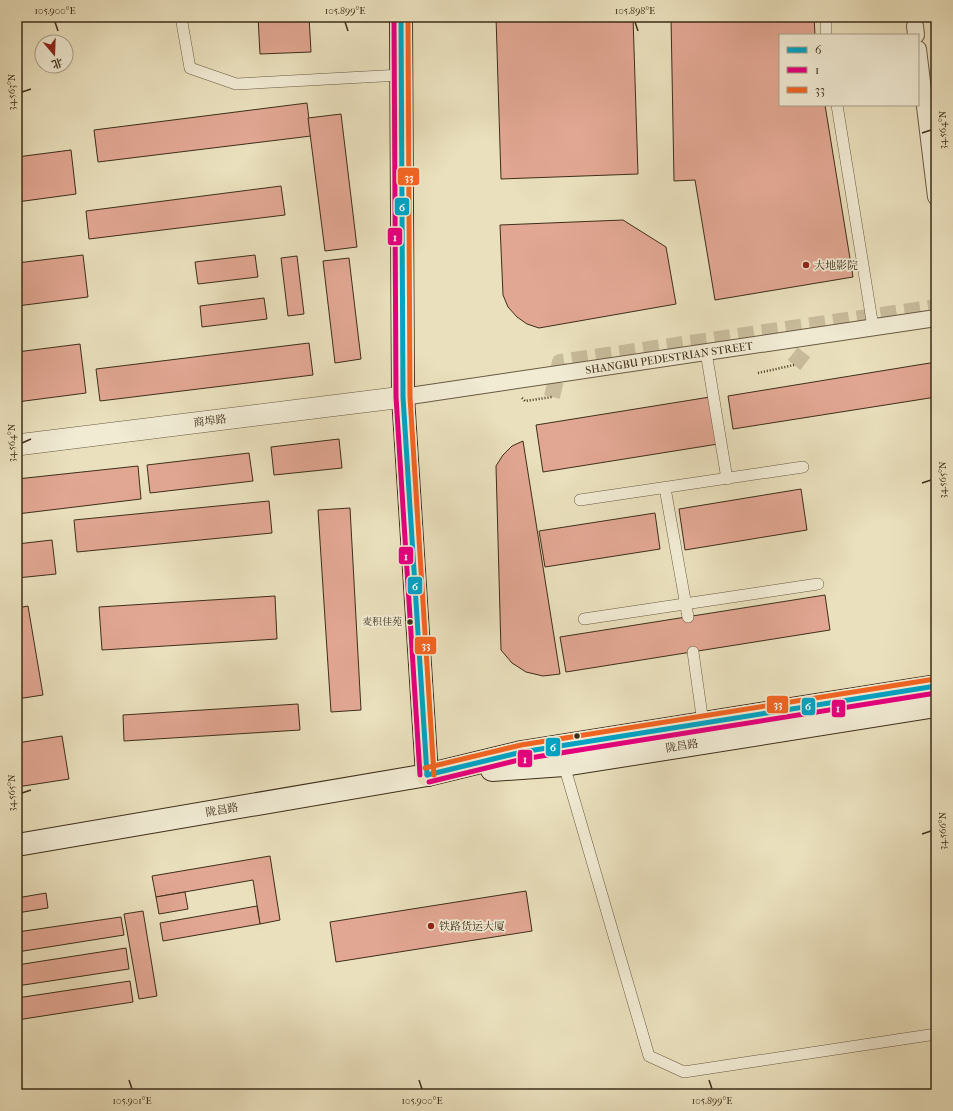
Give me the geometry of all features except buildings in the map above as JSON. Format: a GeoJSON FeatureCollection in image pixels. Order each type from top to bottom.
{"type":"FeatureCollection","features":[{"type":"Feature","properties":{"kind":"main road"},"geometry":{"type":"LineString","coordinates":[[401,17],[403,397],[427,775]]}},
{"type":"Feature","properties":{"kind":"main road","name":"陇昌路"},"geometry":{"type":"LineString","coordinates":[[17,845],[427,775],[522,752],[936,686]]}},
{"type":"Feature","properties":{"kind":"main road","name":"陇昌路"},"geometry":{"type":"LineString","coordinates":[[427,775],[564,765],[936,706]]}},
{"type":"Feature","properties":{"kind":"street"},"geometry":{"type":"LineString","coordinates":[[919,57],[936,197]]}},
{"type":"Feature","properties":{"kind":"street","name":"SHANGBU PEDESTRIAN STREET"},"geometry":{"type":"LineString","coordinates":[[403,397],[936,318]]}},
{"type":"Feature","properties":{"kind":"street","name":"商埠路"},"geometry":{"type":"LineString","coordinates":[[17,445],[403,397]]}},
{"type":"Feature","properties":{"kind":"lane"},"geometry":{"type":"LineString","coordinates":[[181,17],[190,68],[236,84],[401,75]]}},
{"type":"Feature","properties":{"kind":"lane"},"geometry":{"type":"LineString","coordinates":[[826,17],[826,34]]}},
{"type":"Feature","properties":{"kind":"lane"},"geometry":{"type":"LineString","coordinates":[[836,106],[873,327]]}},
{"type":"Feature","properties":{"kind":"lane"},"geometry":{"type":"LineString","coordinates":[[706,352],[727,478]]}},
{"type":"Feature","properties":{"kind":"lane"},"geometry":{"type":"LineString","coordinates":[[580,500],[804,467]]}},
{"type":"Feature","properties":{"kind":"lane"},"geometry":{"type":"LineString","coordinates":[[666,488],[688,617]]}},
{"type":"Feature","properties":{"kind":"lane"},"geometry":{"type":"LineString","coordinates":[[584,619],[818,584]]}},
{"type":"Feature","properties":{"kind":"lane"},"geometry":{"type":"LineString","coordinates":[[693,652],[703,723]]}},
{"type":"Feature","properties":{"kind":"lane"},"geometry":{"type":"LineString","coordinates":[[564,765],[649,1056],[684,1072],[936,1034]]}},
{"type":"Feature","properties":{"kind":"path"},"geometry":{"type":"LineString","coordinates":[[758,373],[794,365]]}},
{"type":"Feature","properties":{"kind":"tunnel"},"geometry":{"type":"LineString","coordinates":[[552,397],[560,362],[936,307]]}},
{"type":"Feature","properties":{"kind":"tunnel"},"geometry":{"type":"LineString","coordinates":[[794,365],[805,351],[806,326]]}},
{"type":"Feature","properties":{"kind":"transit line","name":"1"},"geometry":{"type":"LineString","coordinates":[[394,17],[396,397],[420,775]]}},
{"type":"Feature","properties":{"kind":"transit line","name":"6"},"geometry":{"type":"LineString","coordinates":[[401,17],[403,397],[427,775]]}},
{"type":"Feature","properties":{"kind":"transit line","name":"33"},"geometry":{"type":"LineString","coordinates":[[408,17],[410,397],[434,775]]}},
{"type":"Feature","properties":{"kind":"transit line","name":"33"},"geometry":{"type":"LineString","coordinates":[[425,768],[521,745],[935,679]]}},
{"type":"Feature","properties":{"kind":"transit line","name":"6"},"geometry":{"type":"LineString","coordinates":[[427,775],[522,752],[936,686]]}},
{"type":"Feature","properties":{"kind":"transit line","name":"1"},"geometry":{"type":"LineString","coordinates":[[429,782],[523,759],[936,693]]}},
{"type":"Feature","properties":{"kind":"place","name":"大地影院"},"geometry":{"type":"Point","coordinates":[806,265]}},
{"type":"Feature","properties":{"kind":"place","name":"麦积佳苑"},"geometry":{"type":"Point","coordinates":[410,622]}},
{"type":"Feature","properties":{"kind":"place","name":"铁路货运大厦"},"geometry":{"type":"Point","coordinates":[431,926]}}]}
